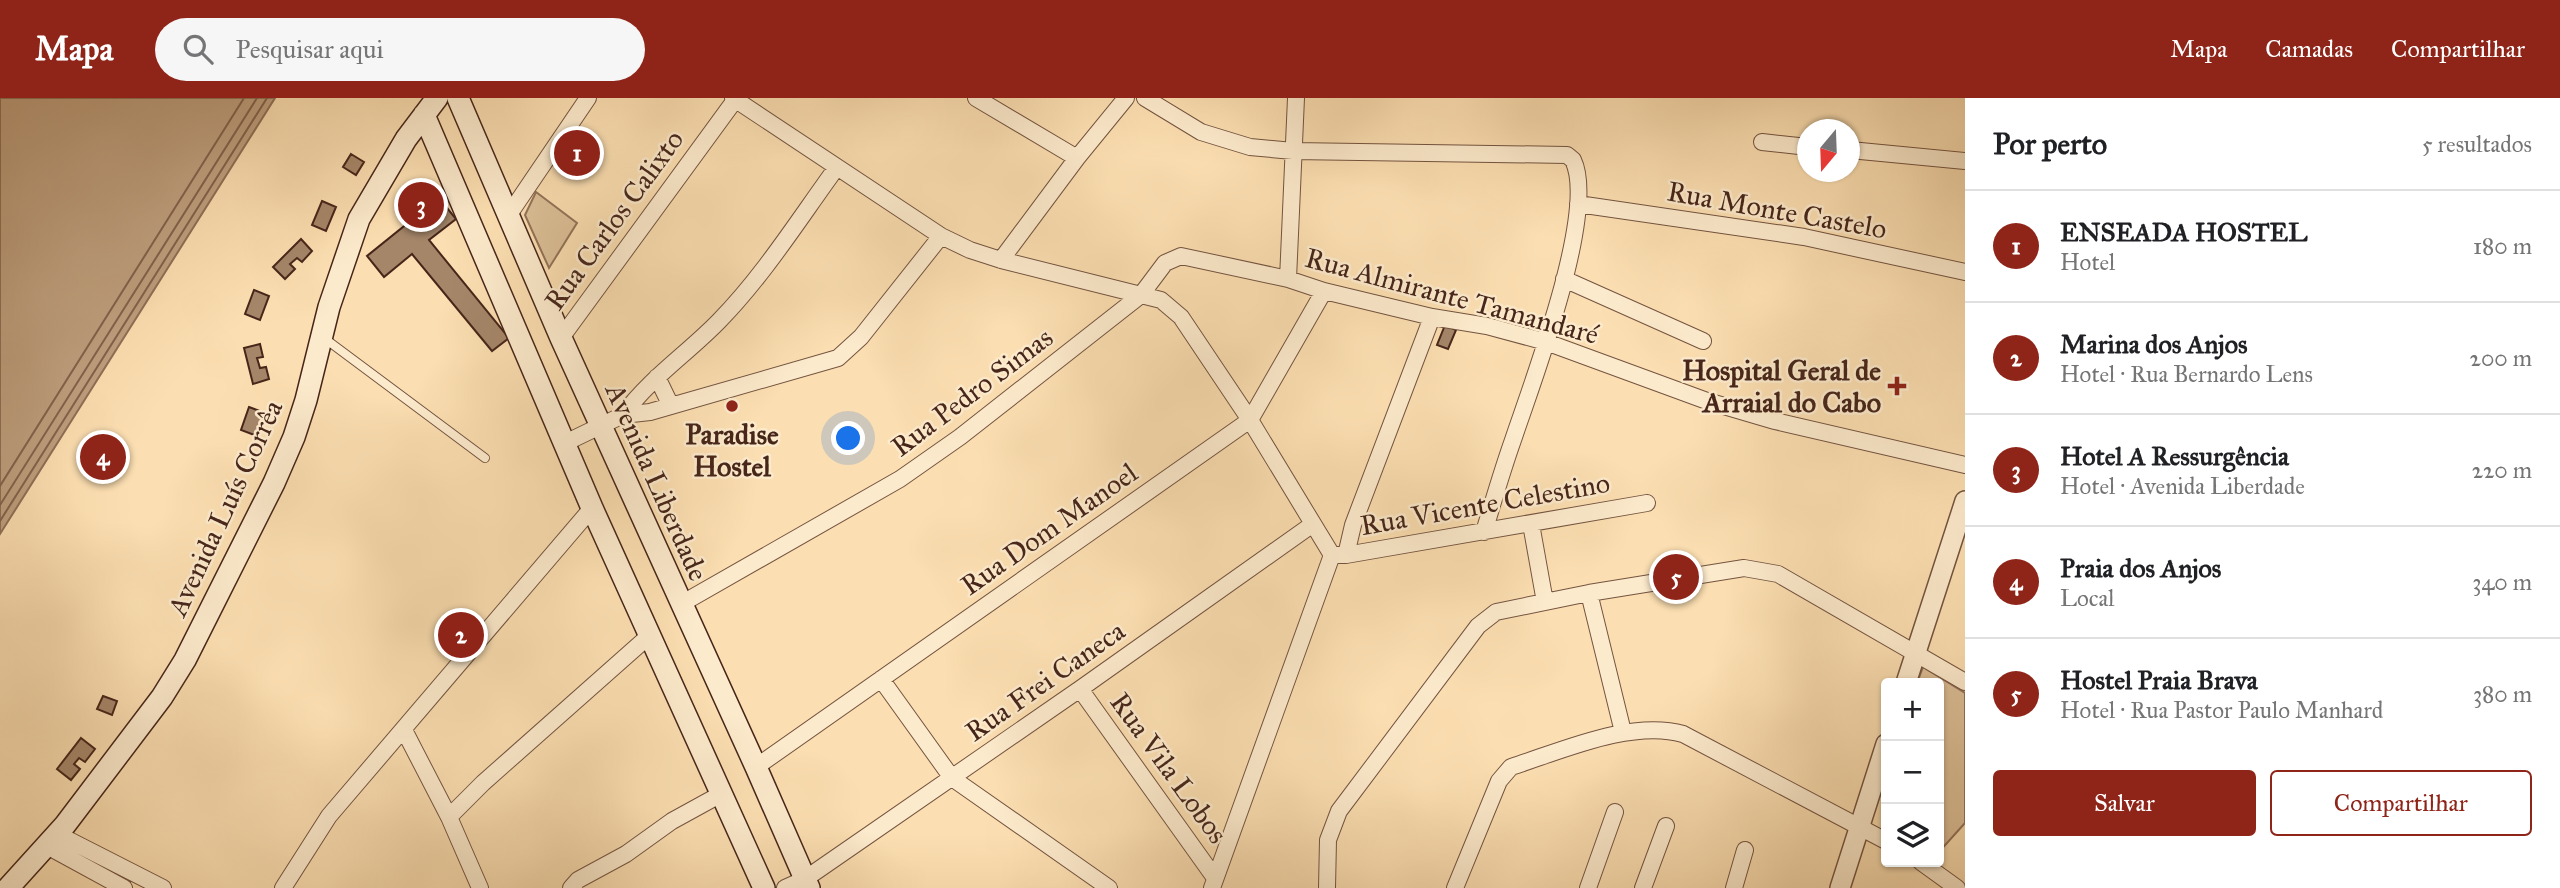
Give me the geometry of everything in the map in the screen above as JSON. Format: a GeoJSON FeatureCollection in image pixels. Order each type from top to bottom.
{"type":"FeatureCollection","features":[{"type":"Feature","properties":{"kind":"main road","name":"Avenida Luís Corrêa"},"geometry":{"type":"LineString","coordinates":[[8,888],[52,840],[162,697],[185,660],[274,483],[294,437],[359,219],[388,166],[437,98]]}},
{"type":"Feature","properties":{"kind":"main road","name":"Avenida Liberdade"},"geometry":{"type":"LineString","coordinates":[[458,98],[561,338],[807,884]]}},
{"type":"Feature","properties":{"kind":"main road"},"geometry":{"type":"LineString","coordinates":[[424,115],[592,508],[764,888]]}},
{"type":"Feature","properties":{"kind":"street"},"geometry":{"type":"LineString","coordinates":[[508,216],[588,98]]}},
{"type":"Feature","properties":{"kind":"street"},"geometry":{"type":"LineString","coordinates":[[976,98],[1077,158]]}},
{"type":"Feature","properties":{"kind":"street"},"geometry":{"type":"LineString","coordinates":[[1001,260],[1077,158],[1126,98]]}},
{"type":"Feature","properties":{"kind":"street"},"geometry":{"type":"LineString","coordinates":[[1145,98],[1201,132],[1251,147],[1293,151],[1567,155],[1575,164],[1578,204],[1573,245],[1546,342],[1483,532]]}},
{"type":"Feature","properties":{"kind":"street"},"geometry":{"type":"LineString","coordinates":[[1288,279],[1296,98]]}},
{"type":"Feature","properties":{"kind":"street"},"geometry":{"type":"LineString","coordinates":[[734,99],[941,236],[970,250],[1161,300],[1181,317],[1250,420],[1313,524],[1339,555]]}},
{"type":"Feature","properties":{"kind":"street","name":"Rua Carlos Calixto"},"geometry":{"type":"LineString","coordinates":[[561,338],[734,99]]}},
{"type":"Feature","properties":{"kind":"street"},"geometry":{"type":"LineString","coordinates":[[1762,142],[1797,145]]}},
{"type":"Feature","properties":{"kind":"street"},"geometry":{"type":"LineString","coordinates":[[1860,151],[1965,161]]}},
{"type":"Feature","properties":{"kind":"street"},"geometry":{"type":"LineString","coordinates":[[624,415],[635,398],[719,321],[768,262],[837,167]]}},
{"type":"Feature","properties":{"kind":"street","name":"Rua Monte Castelo"},"geometry":{"type":"LineString","coordinates":[[1578,204],[1804,237],[1965,272]]}},
{"type":"Feature","properties":{"kind":"street"},"geometry":{"type":"LineString","coordinates":[[565,443],[624,415],[650,412],[838,358],[861,337],[941,236]]}},
{"type":"Feature","properties":{"kind":"street","name":"Rua Almirante Tamandaré"},"geometry":{"type":"LineString","coordinates":[[1141,295],[1166,263],[1181,256],[1288,279],[1324,291],[1432,317],[1487,326],[1546,342],[1707,401],[1775,421],[1965,465]]}},
{"type":"Feature","properties":{"kind":"street"},"geometry":{"type":"LineString","coordinates":[[1564,279],[1703,341]]}},
{"type":"Feature","properties":{"kind":"street","name":"Rua Dom Manoel"},"geometry":{"type":"LineString","coordinates":[[756,766],[1250,420],[1324,291]]}},
{"type":"Feature","properties":{"kind":"street","name":"Rua Pedro Simas"},"geometry":{"type":"LineString","coordinates":[[681,604],[900,480],[960,437],[1141,295]]}},
{"type":"Feature","properties":{"kind":"street"},"geometry":{"type":"LineString","coordinates":[[1213,883],[1432,317]]}},
{"type":"Feature","properties":{"kind":"street"},"geometry":{"type":"LineString","coordinates":[[657,377],[671,406]]}},
{"type":"Feature","properties":{"kind":"street","name":"Rua Vicente Celestino"},"geometry":{"type":"LineString","coordinates":[[1339,555],[1647,503]]}},
{"type":"Feature","properties":{"kind":"street"},"geometry":{"type":"LineString","coordinates":[[1908,678],[1965,503]]}},
{"type":"Feature","properties":{"kind":"street"},"geometry":{"type":"LineString","coordinates":[[283,888],[329,816],[592,508]]}},
{"type":"Feature","properties":{"kind":"street","name":"Rua Frei Caneca"},"geometry":{"type":"LineString","coordinates":[[785,888],[807,884],[952,778],[1313,524]]}},
{"type":"Feature","properties":{"kind":"street"},"geometry":{"type":"LineString","coordinates":[[1531,524],[1545,602]]}},
{"type":"Feature","properties":{"kind":"street"},"geometry":{"type":"LineString","coordinates":[[1327,888],[1328,840],[1339,811],[1478,626],[1496,612],[1589,593],[1744,568],[1778,574],[1965,682]]}},
{"type":"Feature","properties":{"kind":"street"},"geometry":{"type":"LineString","coordinates":[[1589,593],[1623,732]]}},
{"type":"Feature","properties":{"kind":"street"},"geometry":{"type":"LineString","coordinates":[[449,817],[483,782],[650,635]]}},
{"type":"Feature","properties":{"kind":"street"},"geometry":{"type":"LineString","coordinates":[[881,679],[952,778],[1109,888]]}},
{"type":"Feature","properties":{"kind":"street","name":"Rua Vila Lobos"},"geometry":{"type":"LineString","coordinates":[[1080,689],[1213,883]]}},
{"type":"Feature","properties":{"kind":"street"},"geometry":{"type":"LineString","coordinates":[[1455,888],[1499,781],[1511,767],[1623,732],[1665,728],[1683,734],[1881,838]]}},
{"type":"Feature","properties":{"kind":"street"},"geometry":{"type":"LineString","coordinates":[[404,730],[449,817],[480,888]]}},
{"type":"Feature","properties":{"kind":"street"},"geometry":{"type":"LineString","coordinates":[[1840,888],[1881,760]]}},
{"type":"Feature","properties":{"kind":"street"},"geometry":{"type":"LineString","coordinates":[[571,888],[578,880],[626,854],[672,821],[723,793]]}},
{"type":"Feature","properties":{"kind":"street"},"geometry":{"type":"LineString","coordinates":[[1588,888],[1615,812]]}},
{"type":"Feature","properties":{"kind":"street"},"geometry":{"type":"LineString","coordinates":[[1643,888],[1666,826]]}},
{"type":"Feature","properties":{"kind":"street"},"geometry":{"type":"LineString","coordinates":[[52,840],[124,888]]}},
{"type":"Feature","properties":{"kind":"street"},"geometry":{"type":"LineString","coordinates":[[52,840],[163,888]]}},
{"type":"Feature","properties":{"kind":"street"},"geometry":{"type":"LineString","coordinates":[[1734,888],[1745,850]]}},
{"type":"Feature","properties":{"kind":"street"},"geometry":{"type":"LineString","coordinates":[[1928,867],[1957,888]]}},
{"type":"Feature","properties":{"kind":"lane"},"geometry":{"type":"LineString","coordinates":[[322,336],[485,458]]}},
{"type":"Feature","properties":{"kind":"shaded area"},"geometry":{"type":"Polygon","coordinates":[[[536,192],[577,223],[549,268],[525,215],[536,192]]]}},
{"type":"Feature","properties":{"kind":"shaded area"},"geometry":{"type":"Polygon","coordinates":[[[1923,667],[1941,678],[1919,678],[1923,667]]]}},
{"type":"Feature","properties":{"kind":"shaded area"},"geometry":{"type":"Polygon","coordinates":[[[1944,680],[1965,693],[1965,823],[1944,846],[1944,680]]]}},
{"type":"Feature","properties":{"kind":"water"},"geometry":{"type":"Polygon","coordinates":[[[0,98],[275,98],[0,534],[0,98]]]}},
{"type":"Feature","properties":{"kind":"building"},"geometry":{"type":"Polygon","coordinates":[[[351,154],[364,162],[356,175],[343,167],[351,154]]]}},
{"type":"Feature","properties":{"kind":"building"},"geometry":{"type":"Polygon","coordinates":[[[439,198],[456,219],[429,240],[509,338],[492,351],[412,254],[384,277],[367,256],[439,198]]]}},
{"type":"Feature","properties":{"kind":"building"},"geometry":{"type":"Polygon","coordinates":[[[322,201],[336,207],[326,231],[312,225],[322,201]]]}},
{"type":"Feature","properties":{"kind":"building"},"geometry":{"type":"Polygon","coordinates":[[[301,239],[312,251],[302,262],[297,258],[290,264],[295,269],[285,279],[273,267],[301,239]]]}},
{"type":"Feature","properties":{"kind":"building"},"geometry":{"type":"Polygon","coordinates":[[[254,290],[269,296],[260,320],[245,314],[254,290]]]}},
{"type":"Feature","properties":{"kind":"building"},"geometry":{"type":"Polygon","coordinates":[[[1445,325],[1456,330],[1448,349],[1437,345],[1445,325]]]}},
{"type":"Feature","properties":{"kind":"building"},"geometry":{"type":"Polygon","coordinates":[[[260,344],[263,357],[257,358],[260,368],[266,367],[269,379],[253,384],[244,348],[260,344]]]}},
{"type":"Feature","properties":{"kind":"building"},"geometry":{"type":"Polygon","coordinates":[[[249,407],[265,413],[257,436],[241,430],[249,407]]]}},
{"type":"Feature","properties":{"kind":"building"},"geometry":{"type":"Polygon","coordinates":[[[103,696],[117,701],[112,715],[97,709],[103,696]]]}},
{"type":"Feature","properties":{"kind":"building"},"geometry":{"type":"Polygon","coordinates":[[[81,738],[95,749],[85,762],[79,758],[74,764],[80,769],[71,780],[57,769],[81,738]]]}},
{"type":"Feature","properties":{"kind":"place","name":"ENSEADA HOSTEL"},"geometry":{"type":"Point","coordinates":[577,153]}},
{"type":"Feature","properties":{"kind":"place","name":"Hotel A Ressurgência"},"geometry":{"type":"Point","coordinates":[421,205]}},
{"type":"Feature","properties":{"kind":"place","name":"Hospital Geral de Arraial do Cabo"},"geometry":{"type":"Point","coordinates":[1897,386]}},
{"type":"Feature","properties":{"kind":"place","name":"Paradise Hostel"},"geometry":{"type":"Point","coordinates":[732,406]}},
{"type":"Feature","properties":{"kind":"place","name":"Praia dos Anjos"},"geometry":{"type":"Point","coordinates":[103,457]}},
{"type":"Feature","properties":{"kind":"place","name":"Hostel Praia Brava"},"geometry":{"type":"Point","coordinates":[1676,577]}},
{"type":"Feature","properties":{"kind":"place","name":"Marina dos Anjos"},"geometry":{"type":"Point","coordinates":[461,635]}}]}
